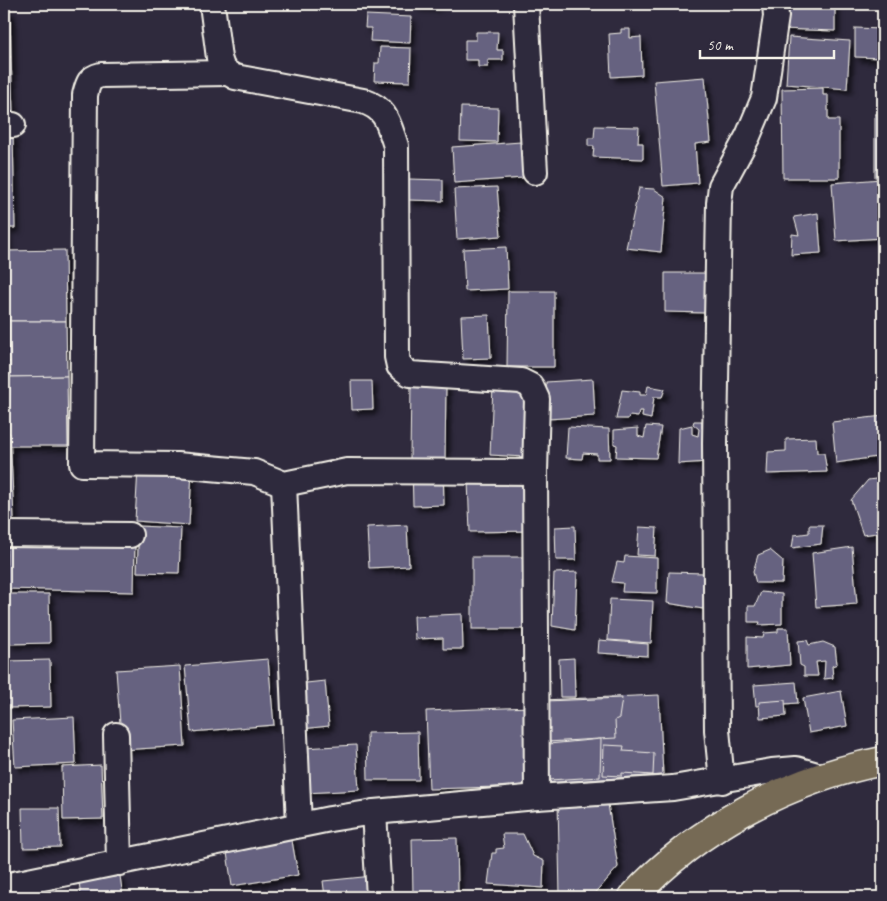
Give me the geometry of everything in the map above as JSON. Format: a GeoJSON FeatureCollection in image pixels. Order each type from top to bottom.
{"type":"FeatureCollection","features":[{"type":"Feature","properties":{"kind":"main road"},"geometry":{"type":"LineString","coordinates":[[633,897],[657,871],[724,824],[757,804],[824,777],[883,762]]}},
{"type":"Feature","properties":{"kind":"street"},"geometry":{"type":"LineString","coordinates":[[212,4],[220,65],[228,73],[235,77],[363,101],[374,105],[386,116],[396,146],[397,357],[399,366],[410,374],[521,381],[531,386],[537,399],[535,472],[537,797]]}},
{"type":"Feature","properties":{"kind":"street"},"geometry":{"type":"LineString","coordinates":[[526,4],[535,172]]}},
{"type":"Feature","properties":{"kind":"street"},"geometry":{"type":"LineString","coordinates":[[722,781],[717,730],[715,443],[719,203],[721,186],[748,136],[764,98],[776,16],[775,4]]}},
{"type":"Feature","properties":{"kind":"street"},"geometry":{"type":"LineString","coordinates":[[228,73],[102,75],[93,77],[88,82],[85,95],[82,464],[177,465],[254,472],[284,484],[347,471],[535,472]]}},
{"type":"Feature","properties":{"kind":"street"},"geometry":{"type":"LineString","coordinates":[[284,484],[300,825]]}},
{"type":"Feature","properties":{"kind":"street"},"geometry":{"type":"LineString","coordinates":[[4,534],[130,535]]}},
{"type":"Feature","properties":{"kind":"street"},"geometry":{"type":"LineString","coordinates":[[116,735],[119,863]]}},
{"type":"Feature","properties":{"kind":"street"},"geometry":{"type":"LineString","coordinates":[[18,888],[119,863],[300,825],[374,812],[537,797],[636,791],[722,781],[772,771],[796,769],[824,777]]}},
{"type":"Feature","properties":{"kind":"street"},"geometry":{"type":"LineString","coordinates":[[374,812],[379,897]]}},
{"type":"Feature","properties":{"kind":"building"},"geometry":{"type":"Polygon","coordinates":[[[414,4],[440,4],[432,7],[414,6],[414,4]]]}},
{"type":"Feature","properties":{"kind":"building"},"geometry":{"type":"Polygon","coordinates":[[[781,4],[835,4],[835,31],[780,29],[781,4]]]}},
{"type":"Feature","properties":{"kind":"building"},"geometry":{"type":"Polygon","coordinates":[[[10,10],[11,57],[4,57],[4,11],[10,10]]]}},
{"type":"Feature","properties":{"kind":"building"},"geometry":{"type":"Polygon","coordinates":[[[366,15],[411,17],[410,43],[370,41],[371,28],[365,28],[366,15]]]}},
{"type":"Feature","properties":{"kind":"building"},"geometry":{"type":"Polygon","coordinates":[[[855,28],[883,29],[883,58],[855,57],[855,28]]]}},
{"type":"Feature","properties":{"kind":"building"},"geometry":{"type":"Polygon","coordinates":[[[621,29],[630,29],[630,38],[641,37],[642,75],[611,77],[609,34],[621,33],[621,29]]]}},
{"type":"Feature","properties":{"kind":"building"},"geometry":{"type":"Polygon","coordinates":[[[476,32],[498,32],[497,50],[503,50],[503,60],[488,60],[488,67],[478,67],[478,60],[465,60],[465,40],[476,40],[476,32]]]}},
{"type":"Feature","properties":{"kind":"building"},"geometry":{"type":"Polygon","coordinates":[[[789,37],[850,41],[847,89],[786,84],[789,37]]]}},
{"type":"Feature","properties":{"kind":"building"},"geometry":{"type":"Polygon","coordinates":[[[380,47],[411,48],[410,82],[374,81],[375,63],[379,63],[380,47]]]}},
{"type":"Feature","properties":{"kind":"building"},"geometry":{"type":"Polygon","coordinates":[[[4,57],[11,57],[13,112],[4,112],[4,57]]]}},
{"type":"Feature","properties":{"kind":"building"},"geometry":{"type":"Polygon","coordinates":[[[705,77],[711,142],[695,144],[698,183],[663,186],[654,81],[705,77]]]}},
{"type":"Feature","properties":{"kind":"building"},"geometry":{"type":"Polygon","coordinates":[[[823,88],[823,95],[828,95],[828,120],[839,120],[839,178],[783,178],[782,89],[823,88]]]}},
{"type":"Feature","properties":{"kind":"building"},"geometry":{"type":"Polygon","coordinates":[[[461,107],[498,108],[497,142],[460,141],[461,107]]]}},
{"type":"Feature","properties":{"kind":"building"},"geometry":{"type":"Polygon","coordinates":[[[875,114],[883,114],[883,177],[875,177],[875,114]]]}},
{"type":"Feature","properties":{"kind":"building"},"geometry":{"type":"Polygon","coordinates":[[[595,126],[639,127],[638,143],[643,143],[643,159],[593,157],[594,146],[588,146],[588,138],[594,138],[595,126]]]}},
{"type":"Feature","properties":{"kind":"building"},"geometry":{"type":"Polygon","coordinates":[[[4,134],[13,134],[15,228],[4,228],[4,134]]]}},
{"type":"Feature","properties":{"kind":"building"},"geometry":{"type":"Polygon","coordinates":[[[521,142],[523,178],[454,183],[452,147],[521,142]]]}},
{"type":"Feature","properties":{"kind":"building"},"geometry":{"type":"Polygon","coordinates":[[[409,179],[443,180],[443,201],[408,200],[409,179]]]}},
{"type":"Feature","properties":{"kind":"building"},"geometry":{"type":"Polygon","coordinates":[[[881,179],[883,238],[836,241],[832,183],[881,179]]]}},
{"type":"Feature","properties":{"kind":"building"},"geometry":{"type":"Polygon","coordinates":[[[497,187],[501,236],[457,239],[454,189],[497,187]]]}},
{"type":"Feature","properties":{"kind":"building"},"geometry":{"type":"Polygon","coordinates":[[[639,188],[654,189],[666,197],[661,252],[626,248],[639,188]]]}},
{"type":"Feature","properties":{"kind":"building"},"geometry":{"type":"Polygon","coordinates":[[[818,213],[821,253],[791,255],[792,234],[799,235],[794,217],[818,213]]]}},
{"type":"Feature","properties":{"kind":"building"},"geometry":{"type":"Polygon","coordinates":[[[4,228],[6,228],[8,263],[4,263],[4,228]]]}},
{"type":"Feature","properties":{"kind":"building"},"geometry":{"type":"Polygon","coordinates":[[[506,247],[508,289],[465,291],[463,249],[506,247]]]}},
{"type":"Feature","properties":{"kind":"building"},"geometry":{"type":"Polygon","coordinates":[[[65,250],[66,321],[9,321],[6,251],[65,250]]]}},
{"type":"Feature","properties":{"kind":"building"},"geometry":{"type":"Polygon","coordinates":[[[4,263],[8,263],[9,291],[4,291],[4,263]]]}},
{"type":"Feature","properties":{"kind":"building"},"geometry":{"type":"Polygon","coordinates":[[[665,273],[708,273],[707,313],[665,312],[665,273]]]}},
{"type":"Feature","properties":{"kind":"building"},"geometry":{"type":"Polygon","coordinates":[[[4,291],[9,291],[9,327],[4,328],[4,291]]]}},
{"type":"Feature","properties":{"kind":"building"},"geometry":{"type":"Polygon","coordinates":[[[508,291],[554,291],[554,367],[507,367],[508,291]]]}},
{"type":"Feature","properties":{"kind":"building"},"geometry":{"type":"Polygon","coordinates":[[[489,315],[491,358],[463,359],[461,316],[489,315]]]}},
{"type":"Feature","properties":{"kind":"building"},"geometry":{"type":"Polygon","coordinates":[[[9,321],[66,321],[67,376],[10,377],[9,321]]]}},
{"type":"Feature","properties":{"kind":"building"},"geometry":{"type":"Polygon","coordinates":[[[9,327],[10,362],[4,362],[4,328],[9,327]]]}},
{"type":"Feature","properties":{"kind":"building"},"geometry":{"type":"Polygon","coordinates":[[[4,362],[10,362],[10,398],[4,398],[4,362]]]}},
{"type":"Feature","properties":{"kind":"building"},"geometry":{"type":"Polygon","coordinates":[[[67,376],[68,446],[9,446],[10,377],[67,376]]]}},
{"type":"Feature","properties":{"kind":"building"},"geometry":{"type":"Polygon","coordinates":[[[593,379],[595,416],[548,419],[546,382],[593,379]]]}},
{"type":"Feature","properties":{"kind":"building"},"geometry":{"type":"Polygon","coordinates":[[[351,381],[372,381],[373,409],[352,410],[351,381]]]}},
{"type":"Feature","properties":{"kind":"building"},"geometry":{"type":"Polygon","coordinates":[[[411,384],[446,384],[445,460],[410,459],[411,384]]]}},
{"type":"Feature","properties":{"kind":"building"},"geometry":{"type":"Polygon","coordinates":[[[493,386],[528,388],[524,457],[490,455],[493,386]]]}},
{"type":"Feature","properties":{"kind":"building"},"geometry":{"type":"Polygon","coordinates":[[[648,386],[665,389],[662,397],[654,397],[651,419],[642,417],[643,411],[639,411],[638,417],[629,416],[628,419],[616,419],[622,390],[640,392],[640,395],[646,395],[648,386]]]}},
{"type":"Feature","properties":{"kind":"building"},"geometry":{"type":"Polygon","coordinates":[[[883,416],[883,456],[836,463],[832,422],[883,416]]]}},
{"type":"Feature","properties":{"kind":"building"},"geometry":{"type":"Polygon","coordinates":[[[694,421],[702,421],[702,428],[707,428],[708,462],[678,464],[679,428],[692,425],[692,434],[698,436],[699,429],[693,424],[694,421]]]}},
{"type":"Feature","properties":{"kind":"building"},"geometry":{"type":"Polygon","coordinates":[[[646,426],[661,427],[656,458],[616,457],[617,445],[614,444],[614,430],[638,428],[638,436],[644,438],[646,426]]]}},
{"type":"Feature","properties":{"kind":"building"},"geometry":{"type":"Polygon","coordinates":[[[568,427],[609,429],[610,459],[597,459],[597,454],[583,453],[582,459],[566,458],[568,427]]]}},
{"type":"Feature","properties":{"kind":"building"},"geometry":{"type":"Polygon","coordinates":[[[4,433],[10,433],[14,519],[4,519],[4,433]]]}},
{"type":"Feature","properties":{"kind":"building"},"geometry":{"type":"Polygon","coordinates":[[[816,438],[817,453],[824,453],[827,472],[767,474],[768,452],[786,451],[786,439],[816,438]]]}},
{"type":"Feature","properties":{"kind":"building"},"geometry":{"type":"Polygon","coordinates":[[[443,464],[444,505],[413,506],[412,465],[443,464]]]}},
{"type":"Feature","properties":{"kind":"building"},"geometry":{"type":"Polygon","coordinates":[[[138,468],[192,471],[189,525],[135,521],[138,468]]]}},
{"type":"Feature","properties":{"kind":"building"},"geometry":{"type":"Polygon","coordinates":[[[532,478],[533,531],[470,532],[468,480],[532,478]]]}},
{"type":"Feature","properties":{"kind":"building"},"geometry":{"type":"Polygon","coordinates":[[[883,478],[883,532],[863,535],[851,500],[868,480],[883,478]]]}},
{"type":"Feature","properties":{"kind":"building"},"geometry":{"type":"Polygon","coordinates":[[[407,525],[409,566],[369,568],[367,527],[407,525]]]}},
{"type":"Feature","properties":{"kind":"building"},"geometry":{"type":"Polygon","coordinates":[[[809,525],[823,525],[821,544],[792,548],[794,535],[809,533],[809,525]]]}},
{"type":"Feature","properties":{"kind":"building"},"geometry":{"type":"Polygon","coordinates":[[[139,526],[181,528],[179,573],[137,572],[139,526]]]}},
{"type":"Feature","properties":{"kind":"building"},"geometry":{"type":"Polygon","coordinates":[[[575,526],[576,560],[556,560],[555,527],[575,526]]]}},
{"type":"Feature","properties":{"kind":"building"},"geometry":{"type":"Polygon","coordinates":[[[639,527],[657,528],[655,556],[637,555],[639,527]]]}},
{"type":"Feature","properties":{"kind":"building"},"geometry":{"type":"Polygon","coordinates":[[[7,539],[135,541],[134,592],[6,589],[7,539]]]}},
{"type":"Feature","properties":{"kind":"building"},"geometry":{"type":"Polygon","coordinates":[[[852,547],[857,604],[816,607],[812,553],[852,547]]]}},
{"type":"Feature","properties":{"kind":"building"},"geometry":{"type":"Polygon","coordinates":[[[770,550],[783,561],[782,583],[756,583],[753,572],[758,555],[770,550]]]}},
{"type":"Feature","properties":{"kind":"building"},"geometry":{"type":"Polygon","coordinates":[[[625,556],[657,558],[657,593],[622,592],[623,583],[612,582],[617,562],[624,563],[625,556]]]}},
{"type":"Feature","properties":{"kind":"building"},"geometry":{"type":"Polygon","coordinates":[[[472,557],[529,557],[529,629],[472,629],[472,557]]]}},
{"type":"Feature","properties":{"kind":"building"},"geometry":{"type":"Polygon","coordinates":[[[577,572],[575,630],[552,626],[554,573],[577,572]]]}},
{"type":"Feature","properties":{"kind":"building"},"geometry":{"type":"Polygon","coordinates":[[[669,572],[704,573],[703,609],[667,603],[669,572]]]}},
{"type":"Feature","properties":{"kind":"building"},"geometry":{"type":"Polygon","coordinates":[[[761,592],[782,594],[782,624],[759,625],[760,622],[748,622],[748,606],[755,606],[761,592]]]}},
{"type":"Feature","properties":{"kind":"building"},"geometry":{"type":"Polygon","coordinates":[[[7,594],[49,594],[50,643],[8,644],[7,594]]]}},
{"type":"Feature","properties":{"kind":"building"},"geometry":{"type":"Polygon","coordinates":[[[610,599],[653,601],[651,643],[608,640],[610,599]]]}},
{"type":"Feature","properties":{"kind":"building"},"geometry":{"type":"Polygon","coordinates":[[[462,614],[463,649],[443,649],[443,638],[415,639],[414,616],[462,614]]]}},
{"type":"Feature","properties":{"kind":"building"},"geometry":{"type":"Polygon","coordinates":[[[778,628],[788,628],[790,665],[747,669],[747,637],[763,638],[764,633],[778,632],[778,628]]]}},
{"type":"Feature","properties":{"kind":"building"},"geometry":{"type":"Polygon","coordinates":[[[599,640],[648,644],[648,656],[598,653],[599,640]]]}},
{"type":"Feature","properties":{"kind":"building"},"geometry":{"type":"Polygon","coordinates":[[[807,640],[809,645],[823,642],[835,647],[837,664],[832,666],[833,678],[824,679],[825,661],[816,662],[818,676],[804,676],[804,667],[800,665],[798,641],[807,640]]]}},
{"type":"Feature","properties":{"kind":"building"},"geometry":{"type":"Polygon","coordinates":[[[574,658],[575,697],[560,697],[559,659],[574,658]]]}},
{"type":"Feature","properties":{"kind":"building"},"geometry":{"type":"Polygon","coordinates":[[[268,659],[274,725],[191,732],[185,666],[268,659]]]}},
{"type":"Feature","properties":{"kind":"building"},"geometry":{"type":"Polygon","coordinates":[[[50,660],[51,707],[8,708],[7,661],[50,660]]]}},
{"type":"Feature","properties":{"kind":"building"},"geometry":{"type":"Polygon","coordinates":[[[180,666],[185,746],[122,750],[116,670],[180,666]]]}},
{"type":"Feature","properties":{"kind":"building"},"geometry":{"type":"Polygon","coordinates":[[[325,681],[329,726],[302,729],[297,684],[325,681]]]}},
{"type":"Feature","properties":{"kind":"building"},"geometry":{"type":"Polygon","coordinates":[[[796,682],[798,703],[756,706],[754,685],[796,682]]]}},
{"type":"Feature","properties":{"kind":"building"},"geometry":{"type":"Polygon","coordinates":[[[841,691],[847,726],[809,733],[803,698],[841,691]]]}},
{"type":"Feature","properties":{"kind":"building"},"geometry":{"type":"Polygon","coordinates":[[[659,695],[663,775],[543,783],[542,700],[659,695]]]}},
{"type":"Feature","properties":{"kind":"building"},"geometry":{"type":"Polygon","coordinates":[[[622,698],[619,718],[615,720],[616,738],[547,742],[545,701],[622,698]]]}},
{"type":"Feature","properties":{"kind":"building"},"geometry":{"type":"Polygon","coordinates":[[[785,700],[786,716],[760,718],[759,702],[785,700]]]}},
{"type":"Feature","properties":{"kind":"building"},"geometry":{"type":"Polygon","coordinates":[[[531,707],[534,786],[429,789],[426,711],[531,707]]]}},
{"type":"Feature","properties":{"kind":"building"},"geometry":{"type":"Polygon","coordinates":[[[74,717],[76,764],[15,767],[12,720],[74,717]]]}},
{"type":"Feature","properties":{"kind":"building"},"geometry":{"type":"Polygon","coordinates":[[[418,732],[419,780],[368,780],[367,733],[418,732]]]}},
{"type":"Feature","properties":{"kind":"building"},"geometry":{"type":"Polygon","coordinates":[[[601,739],[600,777],[549,780],[549,744],[601,739]]]}},
{"type":"Feature","properties":{"kind":"building"},"geometry":{"type":"Polygon","coordinates":[[[356,745],[359,790],[306,793],[303,748],[356,745]]]}},
{"type":"Feature","properties":{"kind":"building"},"geometry":{"type":"Polygon","coordinates":[[[604,745],[624,746],[623,751],[654,753],[653,775],[622,773],[622,776],[603,775],[604,745]]]}},
{"type":"Feature","properties":{"kind":"building"},"geometry":{"type":"Polygon","coordinates":[[[101,765],[103,819],[63,820],[62,767],[101,765]]]}},
{"type":"Feature","properties":{"kind":"building"},"geometry":{"type":"Polygon","coordinates":[[[607,798],[618,867],[592,897],[560,895],[558,802],[607,798]]]}},
{"type":"Feature","properties":{"kind":"building"},"geometry":{"type":"Polygon","coordinates":[[[22,808],[59,808],[60,847],[23,848],[22,808]]]}},
{"type":"Feature","properties":{"kind":"building"},"geometry":{"type":"Polygon","coordinates":[[[502,834],[523,834],[533,856],[544,861],[543,888],[488,884],[492,853],[496,853],[496,849],[504,848],[502,834]]]}},
{"type":"Feature","properties":{"kind":"building"},"geometry":{"type":"Polygon","coordinates":[[[291,835],[298,875],[232,886],[226,846],[291,835]]]}},
{"type":"Feature","properties":{"kind":"building"},"geometry":{"type":"Polygon","coordinates":[[[457,838],[458,893],[413,894],[412,839],[457,838]]]}},
{"type":"Feature","properties":{"kind":"building"},"geometry":{"type":"Polygon","coordinates":[[[120,876],[123,897],[81,897],[79,882],[120,876]]]}},
{"type":"Feature","properties":{"kind":"building"},"geometry":{"type":"Polygon","coordinates":[[[373,876],[376,897],[325,897],[323,881],[373,876]]]}}]}
